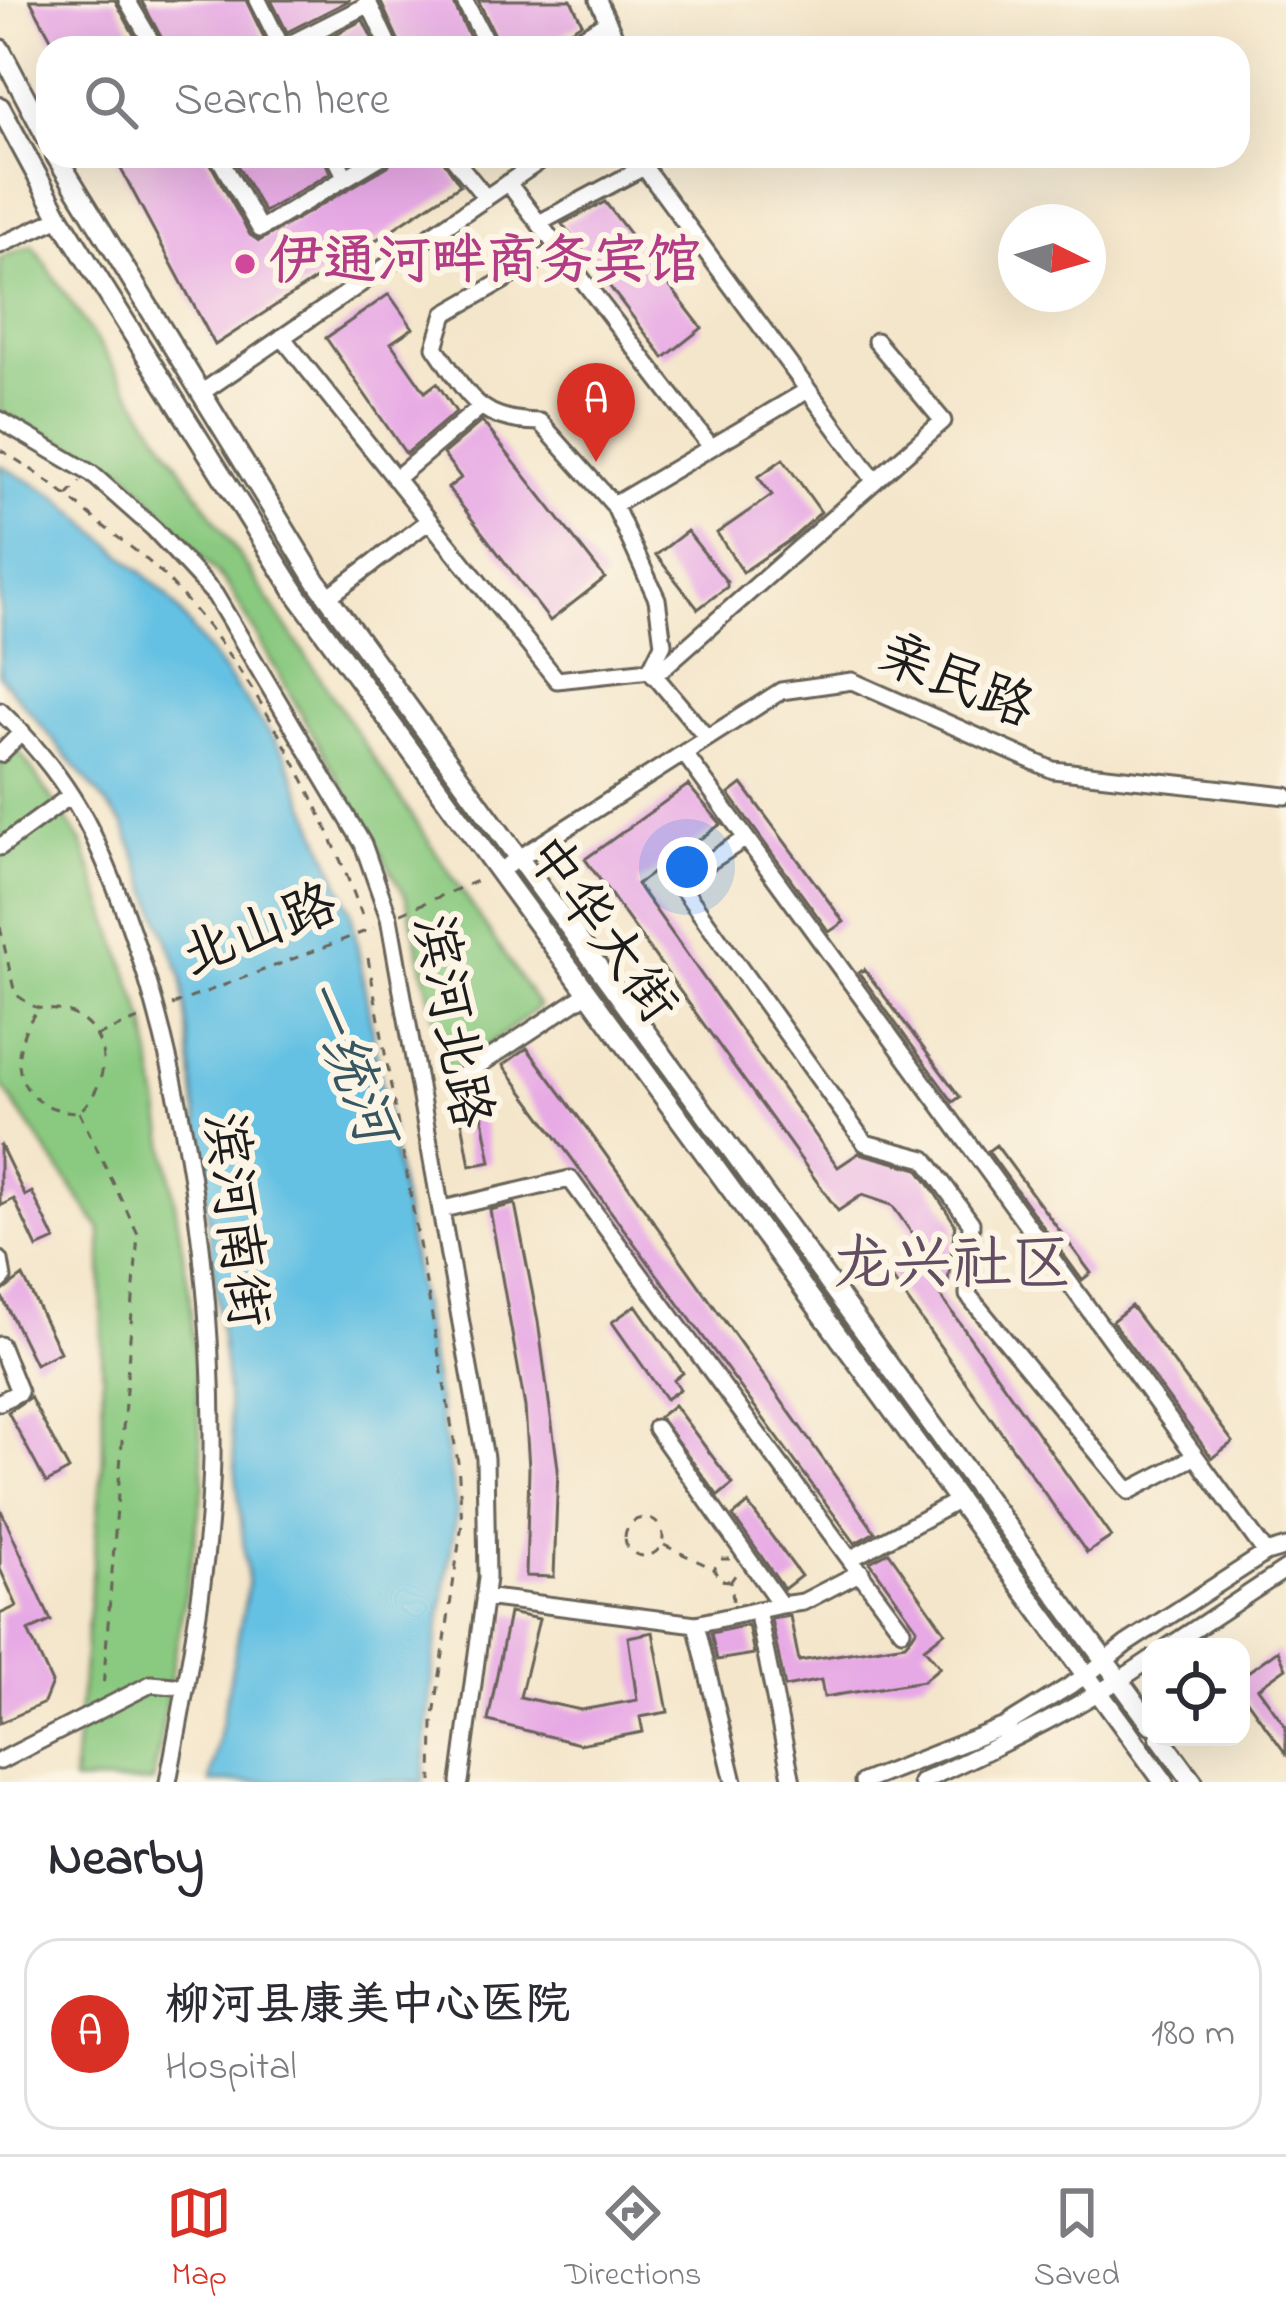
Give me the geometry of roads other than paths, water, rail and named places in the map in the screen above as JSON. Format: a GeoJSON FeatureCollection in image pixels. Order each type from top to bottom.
{"type":"FeatureCollection","features":[{"type":"Feature","properties":{"kind":"main road"},"geometry":{"type":"LineString","coordinates":[[0,49],[36,117]]}},
{"type":"Feature","properties":{"kind":"main road","name":"中华大街"},"geometry":{"type":"LineString","coordinates":[[0,107],[59,218],[297,595],[1164,1782]]}},
{"type":"Feature","properties":{"kind":"main road","name":"中华大街"},"geometry":{"type":"LineString","coordinates":[[63,168],[328,596],[1142,1711]]}},
{"type":"Feature","properties":{"kind":"main road"},"geometry":{"type":"LineString","coordinates":[[1167,1746],[1193,1782]]}},
{"type":"Feature","properties":{"kind":"street"},"geometry":{"type":"LineString","coordinates":[[127,0],[148,36]]}},
{"type":"Feature","properties":{"kind":"street"},"geometry":{"type":"LineString","coordinates":[[258,0],[276,36]]}},
{"type":"Feature","properties":{"kind":"street"},"geometry":{"type":"LineString","coordinates":[[464,0],[483,36]]}},
{"type":"Feature","properties":{"kind":"street"},"geometry":{"type":"LineString","coordinates":[[598,0],[614,36]]}},
{"type":"Feature","properties":{"kind":"street"},"geometry":{"type":"LineString","coordinates":[[304,36],[368,2],[384,36]]}},
{"type":"Feature","properties":{"kind":"street"},"geometry":{"type":"LineString","coordinates":[[584,36],[608,22]]}},
{"type":"Feature","properties":{"kind":"street"},"geometry":{"type":"LineString","coordinates":[[225,168],[260,229],[362,168]]}},
{"type":"Feature","properties":{"kind":"street"},"geometry":{"type":"LineString","coordinates":[[341,168],[346,178]]}},
{"type":"Feature","properties":{"kind":"street"},"geometry":{"type":"LineString","coordinates":[[462,168],[486,198]]}},
{"type":"Feature","properties":{"kind":"street"},"geometry":{"type":"LineString","coordinates":[[201,393],[530,168]]}},
{"type":"Feature","properties":{"kind":"street"},"geometry":{"type":"LineString","coordinates":[[539,224],[642,168]]}},
{"type":"Feature","properties":{"kind":"street"},"geometry":{"type":"LineString","coordinates":[[645,168],[875,481]]}},
{"type":"Feature","properties":{"kind":"street"},"geometry":{"type":"LineString","coordinates":[[508,183],[711,447]]}},
{"type":"Feature","properties":{"kind":"street"},"geometry":{"type":"LineString","coordinates":[[0,244],[59,218]]}},
{"type":"Feature","properties":{"kind":"street"},"geometry":{"type":"LineString","coordinates":[[558,248],[445,314],[435,347],[478,409],[511,422],[540,422],[614,505],[657,598],[663,644],[652,673]]}},
{"type":"Feature","properties":{"kind":"street"},"geometry":{"type":"LineString","coordinates":[[282,337],[556,680],[652,673],[943,421],[876,341]]}},
{"type":"Feature","properties":{"kind":"street"},"geometry":{"type":"LineString","coordinates":[[614,505],[808,391]]}},
{"type":"Feature","properties":{"kind":"street"},"geometry":{"type":"LineString","coordinates":[[395,479],[478,409]]}},
{"type":"Feature","properties":{"kind":"street","name":"滨河北路"},"geometry":{"type":"LineString","coordinates":[[0,420],[92,474],[154,529],[214,595],[363,844],[443,1209],[485,1458],[484,1597],[460,1782]]}},
{"type":"Feature","properties":{"kind":"street"},"geometry":{"type":"LineString","coordinates":[[328,596],[429,521]]}},
{"type":"Feature","properties":{"kind":"street"},"geometry":{"type":"LineString","coordinates":[[652,673],[707,738]]}},
{"type":"Feature","properties":{"kind":"street","name":"亲民路"},"geometry":{"type":"LineString","coordinates":[[499,871],[781,691],[852,681],[1053,770],[1286,796]]}},
{"type":"Feature","properties":{"kind":"street","name":"滨河南街"},"geometry":{"type":"LineString","coordinates":[[0,710],[70,796],[109,875],[154,1012],[198,1221],[207,1303],[212,1457],[205,1572],[168,1782]]}},
{"type":"Feature","properties":{"kind":"street"},"geometry":{"type":"LineString","coordinates":[[0,754],[22,732]]}},
{"type":"Feature","properties":{"kind":"street"},"geometry":{"type":"LineString","coordinates":[[685,753],[1266,1553]]}},
{"type":"Feature","properties":{"kind":"street"},"geometry":{"type":"LineString","coordinates":[[0,847],[70,796]]}},
{"type":"Feature","properties":{"kind":"street"},"geometry":{"type":"LineString","coordinates":[[746,838],[678,882],[865,1143],[925,1159],[971,1223],[968,1295],[1129,1491],[1194,1457]]}},
{"type":"Feature","properties":{"kind":"street"},"geometry":{"type":"LineString","coordinates":[[455,1081],[588,993]]}},
{"type":"Feature","properties":{"kind":"street"},"geometry":{"type":"LineString","coordinates":[[443,1209],[571,1179],[902,1630]]}},
{"type":"Feature","properties":{"kind":"street"},"geometry":{"type":"LineString","coordinates":[[0,1260],[0,1281]]}},
{"type":"Feature","properties":{"kind":"street"},"geometry":{"type":"LineString","coordinates":[[0,1345],[20,1392],[0,1402]]}},
{"type":"Feature","properties":{"kind":"street"},"geometry":{"type":"LineString","coordinates":[[656,1428],[781,1605]]}},
{"type":"Feature","properties":{"kind":"street"},"geometry":{"type":"LineString","coordinates":[[484,1597],[696,1624],[803,1602],[958,1500]]}},
{"type":"Feature","properties":{"kind":"street"},"geometry":{"type":"LineString","coordinates":[[862,1782],[1005,1726],[1087,1676],[1266,1553],[1286,1547]]}},
{"type":"Feature","properties":{"kind":"street"},"geometry":{"type":"LineString","coordinates":[[1181,1638],[1286,1569]]}},
{"type":"Feature","properties":{"kind":"street"},"geometry":{"type":"LineString","coordinates":[[757,1610],[792,1782]]}},
{"type":"Feature","properties":{"kind":"street"},"geometry":{"type":"LineString","coordinates":[[696,1624],[734,1782]]}},
{"type":"Feature","properties":{"kind":"street"},"geometry":{"type":"LineString","coordinates":[[921,1782],[1017,1738],[1142,1665]]}},
{"type":"Feature","properties":{"kind":"street"},"geometry":{"type":"LineString","coordinates":[[0,1761],[151,1684],[186,1687]]}},
{"type":"Feature","properties":{"kind":"water","name":"一统河"},"geometry":{"type":"Polygon","coordinates":[[[0,465],[58,497],[167,595],[285,754],[351,911],[457,1511],[434,1659],[423,1782],[210,1782],[248,1585],[182,977],[124,825],[0,676],[0,465]]]}},
{"type":"Feature","properties":{"kind":"place","name":"伊通河畔商务宾馆"},"geometry":{"type":"Point","coordinates":[245,264]}},
{"type":"Feature","properties":{"kind":"place","name":"柳河县康美中心医院"},"geometry":{"type":"Point","coordinates":[596,462]}},
{"type":"Feature","properties":{"kind":"district","name":"龙兴社区"},"geometry":{"type":"Point","coordinates":[952,1267]}}]}
